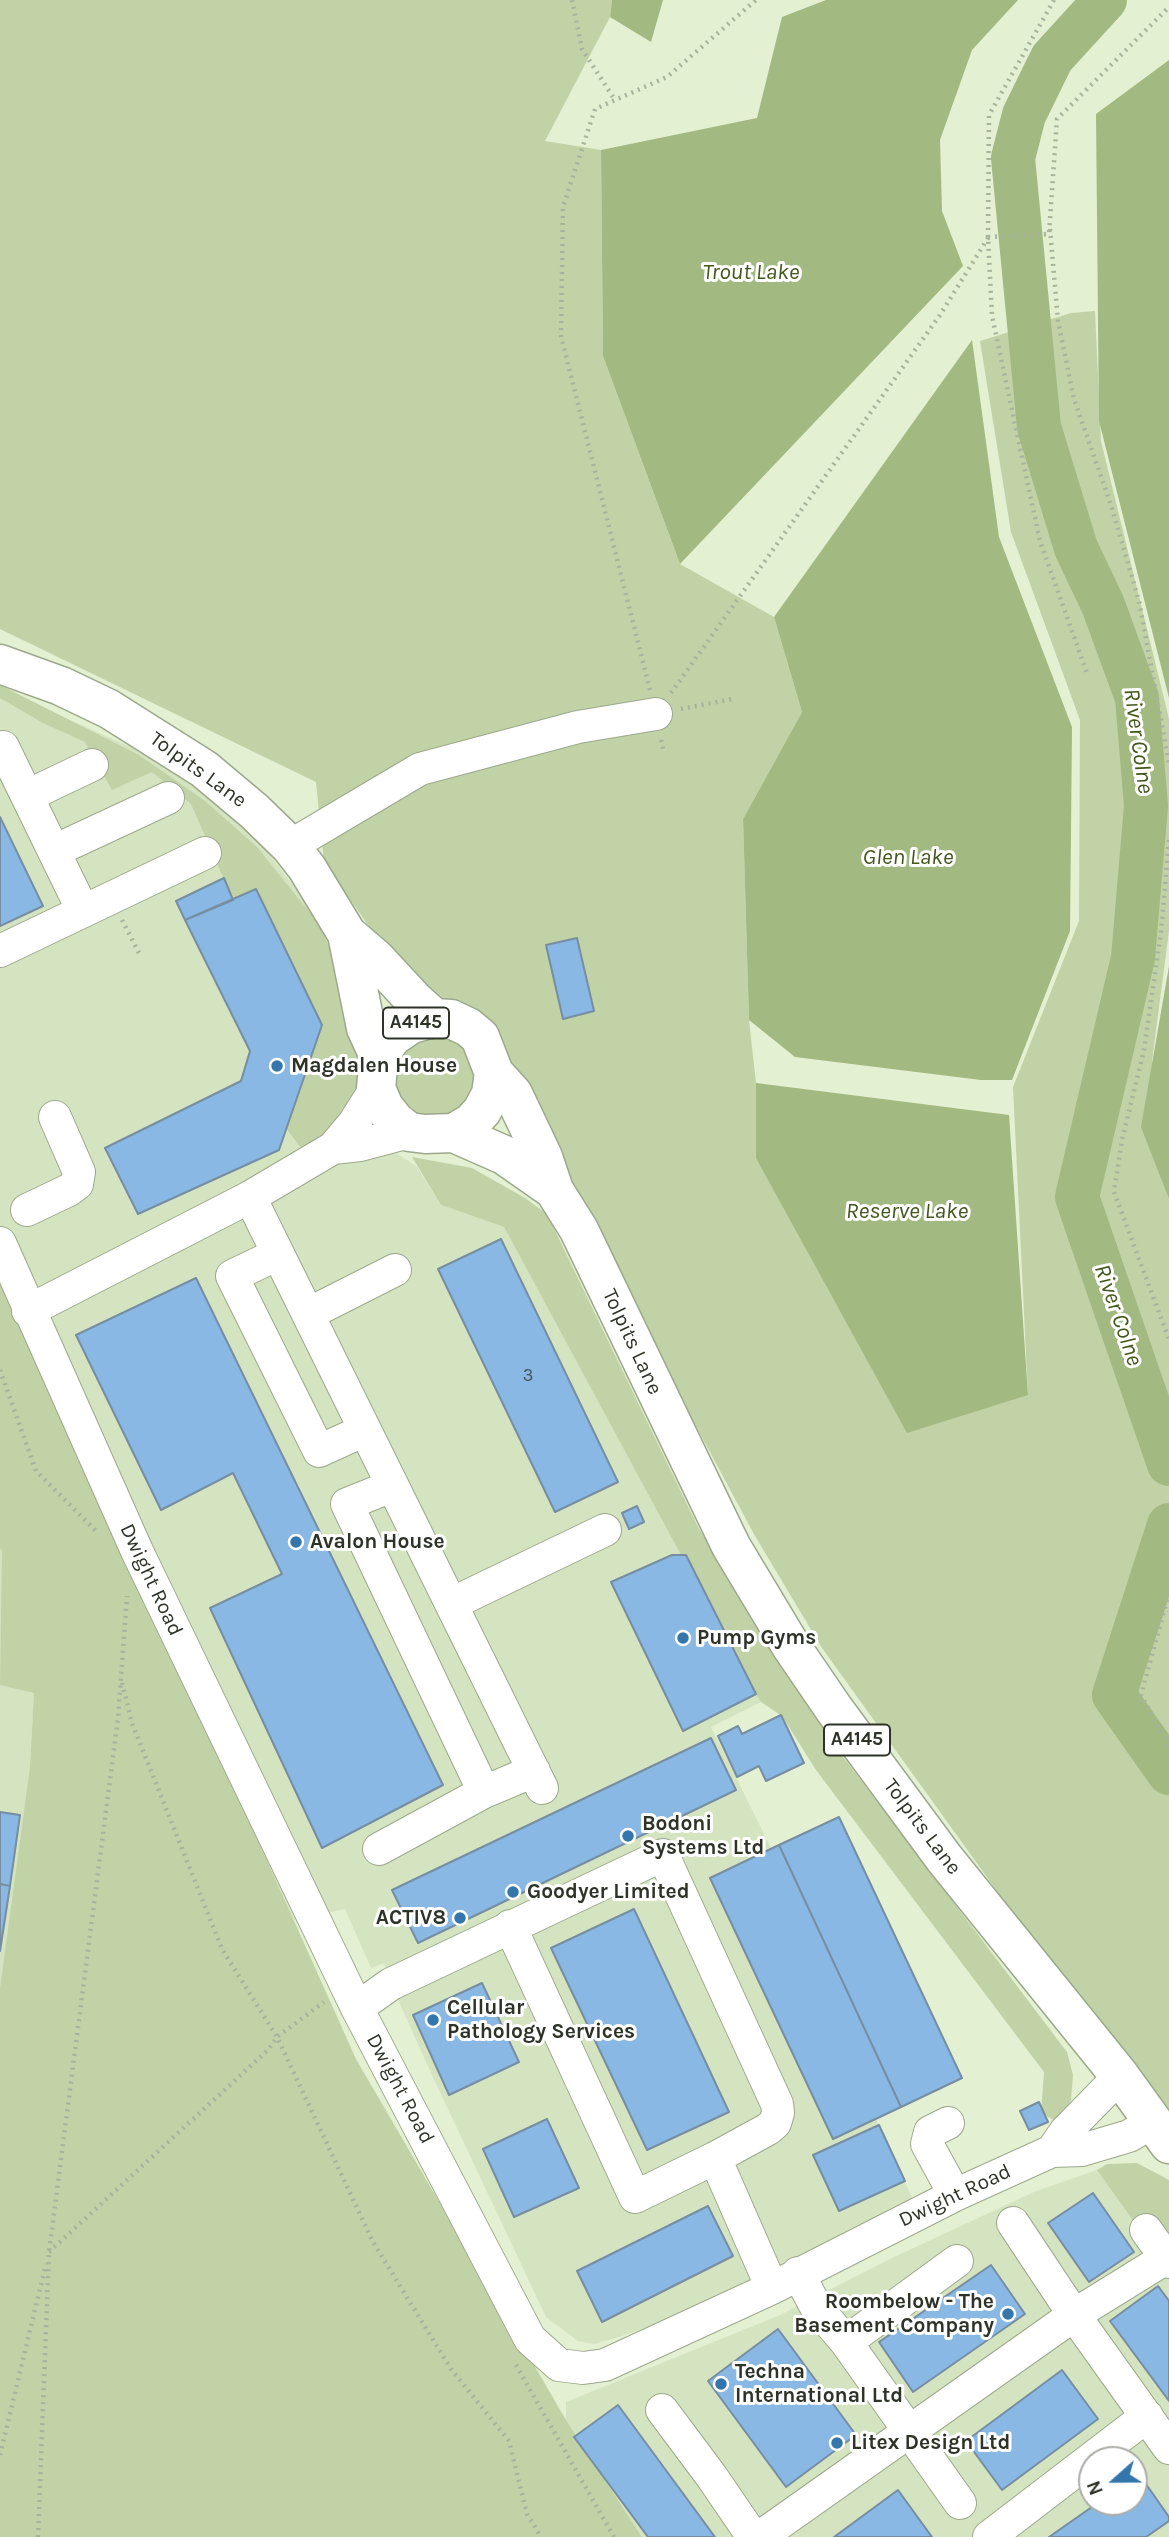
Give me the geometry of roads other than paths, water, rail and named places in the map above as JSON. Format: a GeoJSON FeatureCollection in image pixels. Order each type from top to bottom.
{"type":"FeatureCollection","features":[{"type":"Feature","properties":{"kind":"main road","name":"Tolpits Lane"},"geometry":{"type":"LineString","coordinates":[[0,664],[61,686],[109,709],[204,769],[290,846],[307,868],[347,934],[376,959],[415,1001],[434,1017],[451,1019],[468,1027],[480,1037],[494,1073],[513,1094],[543,1157],[554,1190],[579,1230],[731,1546],[791,1646],[944,1858],[1120,2077],[1161,2133]]}},
{"type":"Feature","properties":{"kind":"main road","name":"Tolpits Lane"},"geometry":{"type":"LineString","coordinates":[[347,934],[384,1107],[395,1121],[409,1132],[454,1133],[503,1155],[554,1190]]}},
{"type":"Feature","properties":{"kind":"main road","name":"A4145"},"geometry":{"type":"LineString","coordinates":[[377,1072],[392,1037],[411,1024],[434,1017]]}},
{"type":"Feature","properties":{"kind":"main road"},"geometry":{"type":"LineString","coordinates":[[454,1133],[471,1123],[482,1111],[491,1094],[494,1073]]}},
{"type":"Feature","properties":{"kind":"street"},"geometry":{"type":"LineString","coordinates":[[290,846],[420,769],[578,727],[656,714]]}},
{"type":"Feature","properties":{"kind":"street"},"geometry":{"type":"LineString","coordinates":[[3,747],[83,911]]}},
{"type":"Feature","properties":{"kind":"street"},"geometry":{"type":"LineString","coordinates":[[27,796],[92,765]]}},
{"type":"Feature","properties":{"kind":"street"},"geometry":{"type":"LineString","coordinates":[[54,851],[168,797]]}},
{"type":"Feature","properties":{"kind":"street"},"geometry":{"type":"LineString","coordinates":[[0,951],[205,853]]}},
{"type":"Feature","properties":{"kind":"street"},"geometry":{"type":"LineString","coordinates":[[28,1311],[250,1197],[333,1148],[354,1123],[377,1072]]}},
{"type":"Feature","properties":{"kind":"street"},"geometry":{"type":"LineString","coordinates":[[27,1210],[77,1184],[79,1172],[55,1116]]}},
{"type":"Feature","properties":{"kind":"street"},"geometry":{"type":"LineString","coordinates":[[333,1148],[360,1145],[409,1132]]}},
{"type":"Feature","properties":{"kind":"street"},"geometry":{"type":"LineString","coordinates":[[250,1197],[538,1779],[484,1792],[379,1849]]}},
{"type":"Feature","properties":{"kind":"street","name":"Dwight Road"},"geometry":{"type":"LineString","coordinates":[[0,1243],[28,1311],[345,2002],[530,2339],[559,2365],[583,2368],[605,2365],[785,2281],[955,2195],[1052,2151]]}},
{"type":"Feature","properties":{"kind":"street"},"geometry":{"type":"LineString","coordinates":[[278,1254],[232,1276],[319,1451],[365,1430]]}},
{"type":"Feature","properties":{"kind":"street"},"geometry":{"type":"LineString","coordinates":[[308,1314],[395,1269]]}},
{"type":"Feature","properties":{"kind":"street"},"geometry":{"type":"LineString","coordinates":[[392,1486],[347,1504],[484,1792]]}},
{"type":"Feature","properties":{"kind":"street"},"geometry":{"type":"LineString","coordinates":[[451,1604],[605,1530]]}},
{"type":"Feature","properties":{"kind":"street"},"geometry":{"type":"LineString","coordinates":[[345,2002],[391,1984],[510,1926],[663,1855],[777,2104],[775,2123],[715,2158],[635,2197],[510,1926]]}},
{"type":"Feature","properties":{"kind":"street"},"geometry":{"type":"LineString","coordinates":[[1052,2151],[1065,2132],[1120,2077]]}},
{"type":"Feature","properties":{"kind":"street"},"geometry":{"type":"LineString","coordinates":[[948,2123],[930,2132],[927,2144],[955,2195]]}},
{"type":"Feature","properties":{"kind":"street"},"geometry":{"type":"LineString","coordinates":[[1052,2151],[1082,2151],[1129,2136],[1161,2133]]}},
{"type":"Feature","properties":{"kind":"street"},"geometry":{"type":"LineString","coordinates":[[715,2158],[785,2281],[816,2307],[846,2342],[960,2502]]}},
{"type":"Feature","properties":{"kind":"street"},"geometry":{"type":"LineString","coordinates":[[1013,2223],[1074,2315],[1169,2448]]}},
{"type":"Feature","properties":{"kind":"street"},"geometry":{"type":"LineString","coordinates":[[760,2537],[1074,2315],[1168,2260],[1146,2230]]}},
{"type":"Feature","properties":{"kind":"street"},"geometry":{"type":"LineString","coordinates":[[846,2342],[957,2260]]}},
{"type":"Feature","properties":{"kind":"street"},"geometry":{"type":"LineString","coordinates":[[662,2410],[753,2537]]}},
{"type":"Feature","properties":{"kind":"street"},"geometry":{"type":"LineString","coordinates":[[989,2537],[1147,2416]]}},
{"type":"Feature","properties":{"kind":"water"},"geometry":{"type":"Polygon","coordinates":[[[612,0],[663,0],[651,42],[610,17],[612,0]]]}},
{"type":"Feature","properties":{"kind":"water","name":"Trout Lake"},"geometry":{"type":"Polygon","coordinates":[[[826,0],[1018,0],[972,50],[940,140],[942,211],[963,266],[680,564],[603,356],[601,150],[757,118],[782,17],[826,0]]]}},
{"type":"Feature","properties":{"kind":"water"},"geometry":{"type":"Polygon","coordinates":[[[1169,60],[1169,698],[1099,421],[1096,114],[1169,60]]]}},
{"type":"Feature","properties":{"kind":"water","name":"Glen Lake"},"geometry":{"type":"Polygon","coordinates":[[[972,340],[999,537],[1072,727],[1070,931],[1012,1080],[981,1080],[795,1057],[749,1020],[743,819],[802,712],[774,617],[972,340]]]}},
{"type":"Feature","properties":{"kind":"water"},"geometry":{"type":"Polygon","coordinates":[[[1169,966],[1169,1199],[1141,1127],[1169,966]]]}},
{"type":"Feature","properties":{"kind":"water","name":"Reserve Lake"},"geometry":{"type":"Polygon","coordinates":[[[756,1083],[1009,1115],[1028,1395],[907,1433],[756,1158],[756,1083]]]}},
{"type":"Feature","properties":{"kind":"waterway","name":"River Colne"},"geometry":{"type":"LineString","coordinates":[[1105,0],[1052,58],[1024,115],[1013,158],[1039,427],[1076,548],[1103,605],[1137,698],[1146,806],[1133,958],[1077,1197],[1169,1464]]}},
{"type":"Feature","properties":{"kind":"waterway","name":"River Colne"},"geometry":{"type":"LineString","coordinates":[[1169,1525],[1114,1695],[1169,1773]]}},
{"type":"Feature","properties":{"kind":"place","name":"Magdalen House"},"geometry":{"type":"Point","coordinates":[277,1066]}},
{"type":"Feature","properties":{"kind":"place","name":"Avalon House"},"geometry":{"type":"Point","coordinates":[296,1542]}},
{"type":"Feature","properties":{"kind":"place","name":"Pump Gyms"},"geometry":{"type":"Point","coordinates":[683,1638]}},
{"type":"Feature","properties":{"kind":"place","name":"Bodoni Systems Ltd"},"geometry":{"type":"Point","coordinates":[628,1836]}},
{"type":"Feature","properties":{"kind":"place","name":"Goodyer Limited"},"geometry":{"type":"Point","coordinates":[513,1892]}},
{"type":"Feature","properties":{"kind":"place","name":"ACTIV8"},"geometry":{"type":"Point","coordinates":[460,1918]}},
{"type":"Feature","properties":{"kind":"place","name":"Cellular Pathology Services"},"geometry":{"type":"Point","coordinates":[433,2020]}},
{"type":"Feature","properties":{"kind":"place","name":"Roombelow - The Basement Company"},"geometry":{"type":"Point","coordinates":[1008,2314]}},
{"type":"Feature","properties":{"kind":"place","name":"Techna International Ltd"},"geometry":{"type":"Point","coordinates":[721,2384]}},
{"type":"Feature","properties":{"kind":"place","name":"Litex Design Ltd"},"geometry":{"type":"Point","coordinates":[837,2443]}}]}
